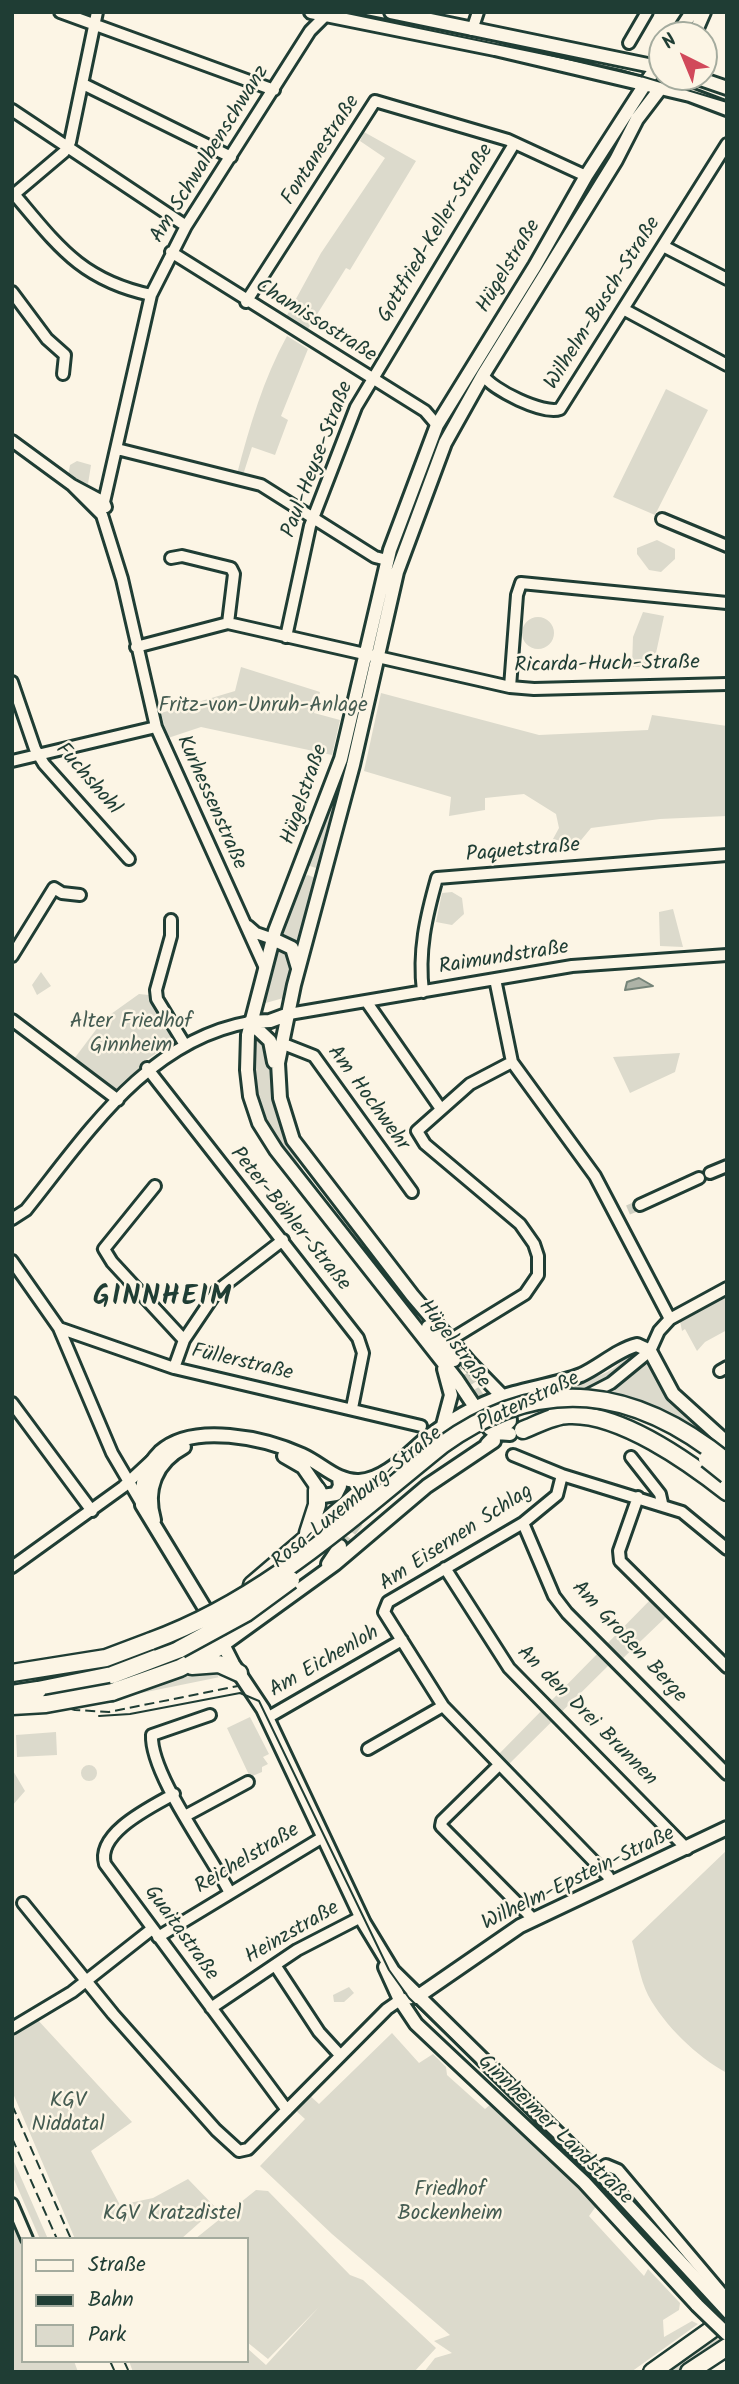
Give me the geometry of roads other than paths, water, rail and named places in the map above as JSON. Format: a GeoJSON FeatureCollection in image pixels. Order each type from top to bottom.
{"type":"FeatureCollection","features":[{"type":"Feature","properties":{"kind":"highway","name":"Rosa-Luxemburg-Straße"},"geometry":{"type":"LineString","coordinates":[[12,1673],[73,1665],[117,1654],[229,1607],[299,1560],[457,1434],[509,1409],[557,1399],[614,1402],[671,1422],[727,1462]]}},
{"type":"Feature","properties":{"kind":"highway","name":"Rosa-Luxemburg-Straße"},"geometry":{"type":"LineString","coordinates":[[12,1694],[112,1675],[204,1637],[287,1583],[456,1447],[512,1418],[562,1407],[598,1408],[630,1415],[678,1437],[723,1484]]}},
{"type":"Feature","properties":{"kind":"highway"},"geometry":{"type":"LineString","coordinates":[[511,1433],[564,1412],[590,1418],[643,1436],[671,1450],[723,1484]]}},
{"type":"Feature","properties":{"kind":"highway"},"geometry":{"type":"LineString","coordinates":[[229,1607],[307,1535],[375,1480]]}},
{"type":"Feature","properties":{"kind":"highway"},"geometry":{"type":"LineString","coordinates":[[307,1535],[317,1504],[317,1490]]}},
{"type":"Feature","properties":{"kind":"highway"},"geometry":{"type":"LineString","coordinates":[[12,1706],[78,1699],[148,1682],[180,1668],[223,1642]]}},
{"type":"Feature","properties":{"kind":"highway"},"geometry":{"type":"LineString","coordinates":[[180,1668],[216,1664],[238,1667]]}},
{"type":"Feature","properties":{"kind":"highway"},"geometry":{"type":"LineString","coordinates":[[652,2372],[719,2332]]}},
{"type":"Feature","properties":{"kind":"highway"},"geometry":{"type":"LineString","coordinates":[[689,2372],[727,2347]]}},
{"type":"Feature","properties":{"kind":"main road"},"geometry":{"type":"LineString","coordinates":[[309,12],[648,76]]}},
{"type":"Feature","properties":{"kind":"main road"},"geometry":{"type":"LineString","coordinates":[[391,12],[639,64],[648,70]]}},
{"type":"Feature","properties":{"kind":"main road","name":"Hügelstraße"},"geometry":{"type":"LineString","coordinates":[[503,1396],[450,1340],[293,1140],[282,1109],[277,1081],[281,1043],[378,658],[412,513],[412,492],[437,425],[586,176],[650,91]]}},
{"type":"Feature","properties":{"kind":"main road","name":"Hügelstraße"},"geometry":{"type":"LineString","coordinates":[[511,1433],[489,1428],[440,1359],[266,1135],[254,1108],[246,1058],[250,1023],[273,939],[333,785],[387,560],[412,513],[425,499],[450,430],[606,175],[653,91]]}},
{"type":"Feature","properties":{"kind":"main road"},"geometry":{"type":"LineString","coordinates":[[688,91],[727,109]]}},
{"type":"Feature","properties":{"kind":"main road"},"geometry":{"type":"LineString","coordinates":[[597,162],[597,174],[606,175]]}},
{"type":"Feature","properties":{"kind":"main road"},"geometry":{"type":"LineString","coordinates":[[586,176],[593,186],[591,198]]}},
{"type":"Feature","properties":{"kind":"main road"},"geometry":{"type":"LineString","coordinates":[[412,492],[417,498],[425,499]]}},
{"type":"Feature","properties":{"kind":"main road"},"geometry":{"type":"LineString","coordinates":[[273,939],[294,951],[298,972]]}},
{"type":"Feature","properties":{"kind":"main road"},"geometry":{"type":"LineString","coordinates":[[250,1023],[270,1021],[289,1014]]}},
{"type":"Feature","properties":{"kind":"main road"},"geometry":{"type":"LineString","coordinates":[[250,1023],[270,1041],[277,1081]]}},
{"type":"Feature","properties":{"kind":"main road"},"geometry":{"type":"LineString","coordinates":[[293,1140],[336,1211],[454,1360]]}},
{"type":"Feature","properties":{"kind":"main road","name":"Platenstraße"},"geometry":{"type":"LineString","coordinates":[[375,1480],[443,1425],[475,1407],[503,1396],[578,1376],[633,1346],[640,1345],[650,1351]]}},
{"type":"Feature","properties":{"kind":"main road"},"geometry":{"type":"LineString","coordinates":[[650,1351],[673,1394],[726,1443]]}},
{"type":"Feature","properties":{"kind":"main road"},"geometry":{"type":"LineString","coordinates":[[440,1359],[451,1395],[443,1425]]}},
{"type":"Feature","properties":{"kind":"main road"},"geometry":{"type":"LineString","coordinates":[[564,1412],[558,1399],[560,1389],[578,1376]]}},
{"type":"Feature","properties":{"kind":"main road"},"geometry":{"type":"LineString","coordinates":[[491,1383],[539,1386]]}},
{"type":"Feature","properties":{"kind":"main road"},"geometry":{"type":"LineString","coordinates":[[503,1396],[511,1415],[507,1426],[511,1433]]}},
{"type":"Feature","properties":{"kind":"main road","name":"Platenstraße"},"geometry":{"type":"LineString","coordinates":[[223,1642],[242,1633],[317,1578],[427,1486],[487,1444],[511,1433]]}},
{"type":"Feature","properties":{"kind":"main road"},"geometry":{"type":"LineString","coordinates":[[142,1505],[142,1482],[156,1457],[179,1440],[206,1434],[288,1450],[339,1478],[350,1481],[375,1480]]}},
{"type":"Feature","properties":{"kind":"main road","name":"Ginnheimer Landstraße"},"geometry":{"type":"LineString","coordinates":[[158,1530],[151,1496],[154,1476],[169,1456],[194,1443],[234,1445],[290,1458],[308,1473],[317,1490]]}},
{"type":"Feature","properties":{"kind":"main road"},"geometry":{"type":"LineString","coordinates":[[317,1490],[323,1496],[333,1496],[339,1490],[339,1478]]}},
{"type":"Feature","properties":{"kind":"main road","name":"Ginnheimer Landstraße"},"geometry":{"type":"LineString","coordinates":[[142,1505],[267,1718],[400,2000],[416,2024],[591,2189],[719,2332]]}},
{"type":"Feature","properties":{"kind":"main road"},"geometry":{"type":"LineString","coordinates":[[317,1578],[340,1546]]}},
{"type":"Feature","properties":{"kind":"main road"},"geometry":{"type":"LineString","coordinates":[[238,1667],[237,1644],[242,1633]]}},
{"type":"Feature","properties":{"kind":"main road","name":"Wilhelm-Epstein-Straße"},"geometry":{"type":"LineString","coordinates":[[417,1997],[495,1941],[727,1828]]}},
{"type":"Feature","properties":{"kind":"main road","name":"Ginnheimer Landstraße"},"geometry":{"type":"LineString","coordinates":[[375,1944],[398,1977],[417,1997],[443,2019],[597,2172],[727,2312]]}},
{"type":"Feature","properties":{"kind":"main road"},"geometry":{"type":"LineString","coordinates":[[441,1979],[434,1999],[443,2019]]}},
{"type":"Feature","properties":{"kind":"main road"},"geometry":{"type":"LineString","coordinates":[[416,2024],[412,2014],[417,1997]]}},
{"type":"Feature","properties":{"kind":"main road"},"geometry":{"type":"LineString","coordinates":[[498,2103],[508,2100],[513,2089]]}},
{"type":"Feature","properties":{"kind":"street"},"geometry":{"type":"LineString","coordinates":[[60,12],[274,90]]}},
{"type":"Feature","properties":{"kind":"street"},"geometry":{"type":"LineString","coordinates":[[97,12],[83,85],[67,147],[13,195],[66,255],[109,284],[151,295]]}},
{"type":"Feature","properties":{"kind":"street"},"geometry":{"type":"LineString","coordinates":[[309,12],[310,32]]}},
{"type":"Feature","properties":{"kind":"street"},"geometry":{"type":"LineString","coordinates":[[472,30],[478,12]]}},
{"type":"Feature","properties":{"kind":"street"},"geometry":{"type":"LineString","coordinates":[[629,43],[643,14]]}},
{"type":"Feature","properties":{"kind":"street","name":"Am Schwalbenschwanz"},"geometry":{"type":"LineString","coordinates":[[99,502],[113,466],[151,295],[171,252],[310,32],[326,15]]}},
{"type":"Feature","properties":{"kind":"street"},"geometry":{"type":"LineString","coordinates":[[83,85],[230,157]]}},
{"type":"Feature","properties":{"kind":"street","name":"Fontanestraße"},"geometry":{"type":"LineString","coordinates":[[246,302],[375,101],[514,144],[586,176]]}},
{"type":"Feature","properties":{"kind":"street"},"geometry":{"type":"LineString","coordinates":[[12,110],[186,226]]}},
{"type":"Feature","properties":{"kind":"street","name":"Gottfried-Keller-Straße"},"geometry":{"type":"LineString","coordinates":[[370,380],[514,144]]}},
{"type":"Feature","properties":{"kind":"street","name":"Wilhelm-Busch-Straße"},"geometry":{"type":"LineString","coordinates":[[483,375],[495,386],[535,407],[548,412],[560,409],[625,310],[727,144]]}},
{"type":"Feature","properties":{"kind":"street"},"geometry":{"type":"LineString","coordinates":[[663,246],[727,279]]}},
{"type":"Feature","properties":{"kind":"street","name":"Chamissostraße"},"geometry":{"type":"LineString","coordinates":[[171,252],[370,380],[425,411],[437,425]]}},
{"type":"Feature","properties":{"kind":"street"},"geometry":{"type":"LineString","coordinates":[[12,292],[47,339],[65,355],[63,374]]}},
{"type":"Feature","properties":{"kind":"street"},"geometry":{"type":"LineString","coordinates":[[625,310],[727,365]]}},
{"type":"Feature","properties":{"kind":"street","name":"Paul-Heyse-Straße"},"geometry":{"type":"LineString","coordinates":[[286,637],[315,517],[356,407],[370,380]]}},
{"type":"Feature","properties":{"kind":"street"},"geometry":{"type":"LineString","coordinates":[[12,441],[99,502]]}},
{"type":"Feature","properties":{"kind":"street"},"geometry":{"type":"LineString","coordinates":[[117,449],[261,485],[374,557],[387,560]]}},
{"type":"Feature","properties":{"kind":"street","name":"Kurhessenstraße"},"geometry":{"type":"LineString","coordinates":[[99,502],[156,727],[265,968]]}},
{"type":"Feature","properties":{"kind":"street"},"geometry":{"type":"LineString","coordinates":[[662,519],[727,546]]}},
{"type":"Feature","properties":{"kind":"street"},"geometry":{"type":"LineString","coordinates":[[136,647],[228,622],[234,574],[231,568],[182,556],[171,558]]}},
{"type":"Feature","properties":{"kind":"street"},"geometry":{"type":"LineString","coordinates":[[510,687],[517,595],[521,583],[727,603]]}},
{"type":"Feature","properties":{"kind":"street","name":"Ricarda-Huch-Straße"},"geometry":{"type":"LineString","coordinates":[[228,622],[510,687],[534,689],[727,684]]}},
{"type":"Feature","properties":{"kind":"street","name":"Fuchshohl"},"geometry":{"type":"LineString","coordinates":[[12,682],[39,755],[129,859]]}},
{"type":"Feature","properties":{"kind":"street"},"geometry":{"type":"LineString","coordinates":[[12,761],[156,727]]}},
{"type":"Feature","properties":{"kind":"street","name":"Paquetstraße"},"geometry":{"type":"LineString","coordinates":[[423,992],[420,961],[422,936],[437,878],[727,855]]}},
{"type":"Feature","properties":{"kind":"street"},"geometry":{"type":"LineString","coordinates":[[12,956],[54,888],[62,893],[80,895]]}},
{"type":"Feature","properties":{"kind":"street"},"geometry":{"type":"LineString","coordinates":[[243,919],[252,931],[273,939]]}},
{"type":"Feature","properties":{"kind":"street"},"geometry":{"type":"LineString","coordinates":[[171,920],[171,936],[156,990],[157,999],[185,1045]]}},
{"type":"Feature","properties":{"kind":"street","name":"Raimundstraße"},"geometry":{"type":"LineString","coordinates":[[289,1014],[572,967],[727,955]]}},
{"type":"Feature","properties":{"kind":"street"},"geometry":{"type":"LineString","coordinates":[[495,979],[512,1062],[595,1176],[675,1316]]}},
{"type":"Feature","properties":{"kind":"street"},"geometry":{"type":"LineString","coordinates":[[366,1001],[441,1109]]}},
{"type":"Feature","properties":{"kind":"street"},"geometry":{"type":"LineString","coordinates":[[12,1020],[118,1100]]}},
{"type":"Feature","properties":{"kind":"street"},"geometry":{"type":"LineString","coordinates":[[12,1220],[26,1210],[118,1100],[148,1069],[185,1045],[228,1027],[250,1023]]}},
{"type":"Feature","properties":{"kind":"street","name":"Am Hochwehr"},"geometry":{"type":"LineString","coordinates":[[281,1043],[313,1056],[412,1192]]}},
{"type":"Feature","properties":{"kind":"street"},"geometry":{"type":"LineString","coordinates":[[450,1340],[525,1294],[538,1275],[538,1256],[534,1244],[520,1224],[419,1137],[419,1128],[480,1078],[512,1062]]}},
{"type":"Feature","properties":{"kind":"street","name":"Peter-Böhler-Straße"},"geometry":{"type":"LineString","coordinates":[[148,1069],[207,1149],[283,1240],[361,1345],[361,1369],[352,1408]]}},
{"type":"Feature","properties":{"kind":"street"},"geometry":{"type":"LineString","coordinates":[[640,1205],[727,1166]]}},
{"type":"Feature","properties":{"kind":"street"},"geometry":{"type":"LineString","coordinates":[[155,1186],[106,1243],[104,1252],[184,1340]]}},
{"type":"Feature","properties":{"kind":"street"},"geometry":{"type":"LineString","coordinates":[[617,1216],[628,1210]]}},
{"type":"Feature","properties":{"kind":"street"},"geometry":{"type":"LineString","coordinates":[[174,1368],[184,1340],[217,1291],[283,1240]]}},
{"type":"Feature","properties":{"kind":"street","name":"Ginnheimer Landstraße"},"geometry":{"type":"LineString","coordinates":[[12,1261],[59,1328],[112,1453],[142,1505]]}},
{"type":"Feature","properties":{"kind":"street","name":"Platenstraße"},"geometry":{"type":"LineString","coordinates":[[564,1412],[611,1383],[650,1351],[659,1331],[675,1316],[727,1288]]}},
{"type":"Feature","properties":{"kind":"street","name":"Füllerstraße"},"geometry":{"type":"LineString","coordinates":[[59,1328],[174,1368],[421,1426]]}},
{"type":"Feature","properties":{"kind":"street"},"geometry":{"type":"LineString","coordinates":[[12,1403],[92,1511]]}},
{"type":"Feature","properties":{"kind":"street"},"geometry":{"type":"LineString","coordinates":[[513,1455],[562,1475],[662,1503],[682,1512],[727,1549]]}},
{"type":"Feature","properties":{"kind":"street"},"geometry":{"type":"LineString","coordinates":[[12,1567],[92,1511],[156,1457]]}},
{"type":"Feature","properties":{"kind":"street"},"geometry":{"type":"LineString","coordinates":[[631,1457],[660,1493],[662,1503]]}},
{"type":"Feature","properties":{"kind":"street","name":"Am Eisernen Schlag"},"geometry":{"type":"LineString","coordinates":[[562,1475],[557,1495],[523,1523],[384,1606],[384,1612],[443,1706],[498,1766],[608,1876],[610,1884]]}},
{"type":"Feature","properties":{"kind":"street"},"geometry":{"type":"LineString","coordinates":[[638,1497],[619,1558],[727,1667]]}},
{"type":"Feature","properties":{"kind":"street","name":"Am Großen Berge"},"geometry":{"type":"LineString","coordinates":[[523,1523],[554,1596],[567,1613],[727,1774]]}},
{"type":"Feature","properties":{"kind":"street","name":"An den Drei Brunnen"},"geometry":{"type":"LineString","coordinates":[[446,1569],[509,1668],[687,1849]]}},
{"type":"Feature","properties":{"kind":"street","name":"Am Eichenloh"},"geometry":{"type":"LineString","coordinates":[[267,1718],[402,1640]]}},
{"type":"Feature","properties":{"kind":"street"},"geometry":{"type":"LineString","coordinates":[[368,1749],[443,1706]]}},
{"type":"Feature","properties":{"kind":"street"},"geometry":{"type":"LineString","coordinates":[[210,1715],[152,1735],[154,1755],[185,1816],[230,1893]]}},
{"type":"Feature","properties":{"kind":"street"},"geometry":{"type":"LineString","coordinates":[[498,1766],[442,1821],[441,1826],[534,1920]]}},
{"type":"Feature","properties":{"kind":"street"},"geometry":{"type":"LineString","coordinates":[[185,1816],[248,1782]]}},
{"type":"Feature","properties":{"kind":"street","name":"Guaitastraße"},"geometry":{"type":"LineString","coordinates":[[174,1794],[118,1831],[104,1849],[107,1869],[287,2110]]}},
{"type":"Feature","properties":{"kind":"street","name":"Reichelstraße"},"geometry":{"type":"LineString","coordinates":[[12,2028],[72,1992],[155,1933],[230,1893],[323,1837]]}},
{"type":"Feature","properties":{"kind":"street"},"geometry":{"type":"LineString","coordinates":[[23,1903],[36,1912],[113,2014],[233,2148],[244,2151],[400,2000],[417,1997]]}},
{"type":"Feature","properties":{"kind":"street","name":"Heinzstraße"},"geometry":{"type":"LineString","coordinates":[[211,2008],[275,1965],[361,1917]]}},
{"type":"Feature","properties":{"kind":"street"},"geometry":{"type":"LineString","coordinates":[[275,1965],[319,2032],[341,2055]]}},
{"type":"Feature","properties":{"kind":"street","name":"Ginnheimer Landstraße"},"geometry":{"type":"LineString","coordinates":[[597,2172],[606,2165],[618,2170],[725,2297]]}},
{"type":"Feature","properties":{"kind":"street"},"geometry":{"type":"LineString","coordinates":[[12,2204],[26,2237]]}},
{"type":"Feature","properties":{"kind":"tunnel"},"geometry":{"type":"LineString","coordinates":[[628,1210],[640,1205]]}},
{"type":"Feature","properties":{"kind":"tunnel"},"geometry":{"type":"LineString","coordinates":[[454,1360],[478,1397],[479,1415]]}},
{"type":"Feature","properties":{"kind":"tunnel"},"geometry":{"type":"LineString","coordinates":[[340,1546],[360,1518]]}},
{"type":"Feature","properties":{"kind":"tram line"},"geometry":{"type":"LineString","coordinates":[[342,12],[621,70],[727,102]]}},
{"type":"Feature","properties":{"kind":"tram line"},"geometry":{"type":"LineString","coordinates":[[99,1716],[130,1714],[240,1693],[259,1701],[389,1970],[409,1998],[595,2178],[727,2321]]}},
{"type":"Feature","properties":{"kind":"railway"},"geometry":{"type":"LineString","coordinates":[[12,1695],[75,1710],[109,1712],[238,1686]]}},
{"type":"Feature","properties":{"kind":"railway"},"geometry":{"type":"LineString","coordinates":[[12,2105],[70,2237]]}},
{"type":"Feature","properties":{"kind":"railway"},"geometry":{"type":"LineString","coordinates":[[12,2138],[56,2237]]}},
{"type":"Feature","properties":{"kind":"railway"},"geometry":{"type":"LineString","coordinates":[[111,2363],[115,2372]]}},
{"type":"Feature","properties":{"kind":"railway"},"geometry":{"type":"LineString","coordinates":[[125,2363],[129,2372]]}},
{"type":"Feature","properties":{"kind":"district","name":"GINNHEIM"},"geometry":{"type":"Point","coordinates":[163,1299]}},
{"type":"Feature","properties":{"kind":"park label","name":"Fritz-von-Unruh-Anlage"},"geometry":{"type":"Point","coordinates":[263,707]}},
{"type":"Feature","properties":{"kind":"park label","name":"Alter Friedhof Ginnheim"},"geometry":{"type":"Point","coordinates":[131,1035]}},
{"type":"Feature","properties":{"kind":"park label","name":"KGV Niddatal"},"geometry":{"type":"Point","coordinates":[68,2114]}},
{"type":"Feature","properties":{"kind":"park label","name":"Friedhof Bockenheim"},"geometry":{"type":"Point","coordinates":[450,2203]}},
{"type":"Feature","properties":{"kind":"park label","name":"KGV Kratzdistel"},"geometry":{"type":"Point","coordinates":[172,2215]}}]}
